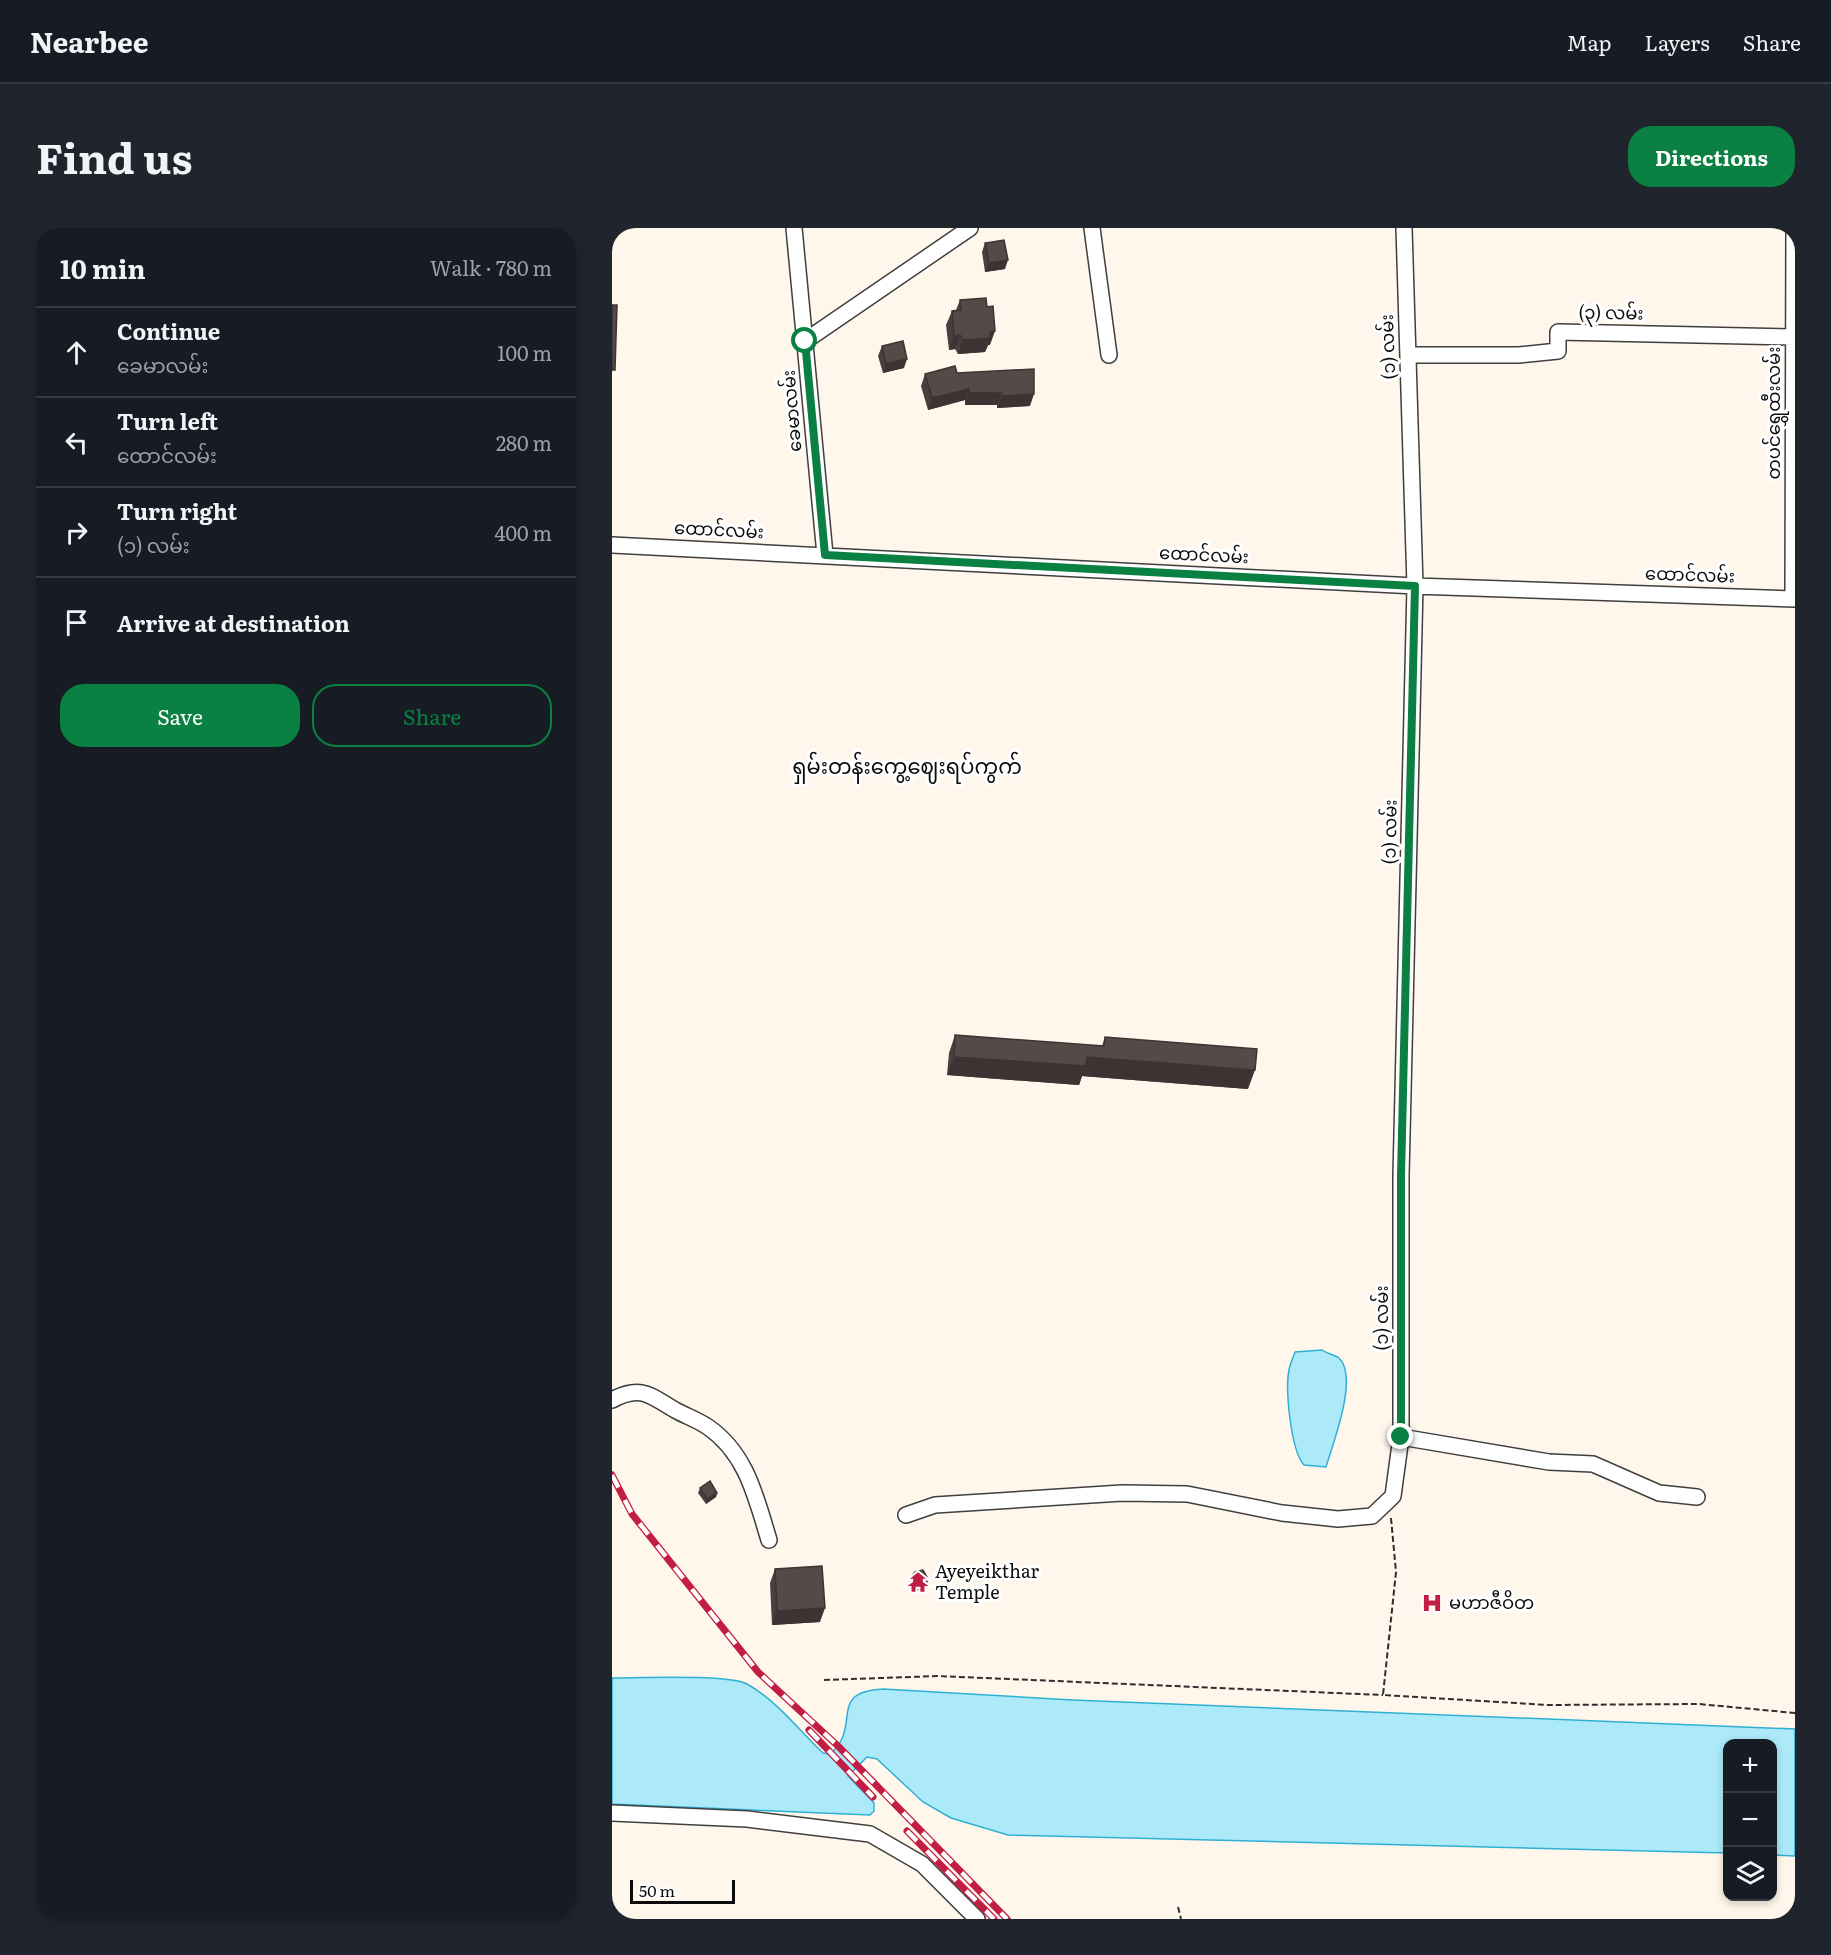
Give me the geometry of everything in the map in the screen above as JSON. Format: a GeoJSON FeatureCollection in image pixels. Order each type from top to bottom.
{"type":"FeatureCollection","features":[{"type":"Feature","properties":{"kind":"street","name":"ခေမာလမ်း"},"geometry":{"type":"LineString","coordinates":[[794,228],[825,555]]}},
{"type":"Feature","properties":{"kind":"street"},"geometry":{"type":"LineString","coordinates":[[805,341],[970,228]]}},
{"type":"Feature","properties":{"kind":"street"},"geometry":{"type":"LineString","coordinates":[[1092,228],[1109,355]]}},
{"type":"Feature","properties":{"kind":"street","name":"(၁) လမ်း"},"geometry":{"type":"LineString","coordinates":[[1389,1500],[1393,1496],[1401,1437],[1402,1164],[1415,586],[1404,228]]}},
{"type":"Feature","properties":{"kind":"street","name":"တပင်ရွှေထီးလမ်း"},"geometry":{"type":"LineString","coordinates":[[1794,228],[1794,598]]}},
{"type":"Feature","properties":{"kind":"street","name":"(၃) လမ်း"},"geometry":{"type":"LineString","coordinates":[[1408,355],[1519,355],[1558,351],[1558,332],[1794,336]]}},
{"type":"Feature","properties":{"kind":"street","name":"ထောင်လမ်း"},"geometry":{"type":"LineString","coordinates":[[612,545],[1415,586],[1794,598]]}},
{"type":"Feature","properties":{"kind":"street"},"geometry":{"type":"LineString","coordinates":[[612,1400],[635,1392],[648,1392],[709,1428],[739,1458],[752,1483],[769,1540]]}},
{"type":"Feature","properties":{"kind":"street"},"geometry":{"type":"LineString","coordinates":[[1401,1437],[1549,1462],[1593,1464],[1659,1493],[1697,1497]]}},
{"type":"Feature","properties":{"kind":"street"},"geometry":{"type":"LineString","coordinates":[[906,1515],[935,1505],[1122,1493],[1186,1494],[1282,1513],[1338,1519],[1372,1516],[1389,1500]]}},
{"type":"Feature","properties":{"kind":"street"},"geometry":{"type":"LineString","coordinates":[[612,1813],[747,1819],[870,1834],[922,1864],[977,1919]]}},
{"type":"Feature","properties":{"kind":"path"},"geometry":{"type":"LineString","coordinates":[[1383,1695],[1396,1572],[1389,1500]]}},
{"type":"Feature","properties":{"kind":"path"},"geometry":{"type":"LineString","coordinates":[[824,1680],[938,1676],[1383,1695],[1548,1706],[1699,1704],[1795,1713]]}},
{"type":"Feature","properties":{"kind":"path"},"geometry":{"type":"LineString","coordinates":[[1178,1907],[1181,1919]]}},
{"type":"Feature","properties":{"kind":"water"},"geometry":{"type":"Polygon","coordinates":[[[1322,1350],[1339,1358],[1344,1367],[1346,1380],[1343,1411],[1326,1467],[1304,1465],[1299,1458],[1292,1434],[1288,1391],[1289,1370],[1295,1352],[1322,1350]]]}},
{"type":"Feature","properties":{"kind":"water"},"geometry":{"type":"Polygon","coordinates":[[[612,1678],[703,1678],[747,1684],[777,1707],[823,1753],[830,1754],[844,1732],[850,1704],[855,1696],[883,1689],[1073,1700],[1795,1729],[1795,1856],[1777,1855],[1777,1739],[1723,1739],[1723,1853],[1008,1835],[951,1818],[923,1802],[877,1759],[867,1757],[848,1776],[874,1803],[874,1811],[870,1815],[612,1804],[612,1678]]]}},
{"type":"Feature","properties":{"kind":"building"},"geometry":{"type":"Polygon","coordinates":[[[1004,240],[1008,260],[989,263],[985,243],[1004,240]]]}},
{"type":"Feature","properties":{"kind":"building"},"geometry":{"type":"Polygon","coordinates":[[[986,298],[987,307],[993,306],[995,331],[990,332],[990,338],[963,340],[960,335],[954,336],[952,311],[961,310],[960,300],[986,298]]]}},
{"type":"Feature","properties":{"kind":"building"},"geometry":{"type":"Polygon","coordinates":[[[612,305],[617,305],[615,370],[612,370],[612,305]]]}},
{"type":"Feature","properties":{"kind":"building"},"geometry":{"type":"Polygon","coordinates":[[[903,341],[907,359],[886,364],[882,346],[903,341]]]}},
{"type":"Feature","properties":{"kind":"building"},"geometry":{"type":"Polygon","coordinates":[[[955,366],[957,373],[1034,369],[1034,394],[1002,396],[1001,393],[969,393],[969,389],[932,398],[925,374],[955,366]]]}},
{"type":"Feature","properties":{"kind":"building"},"geometry":{"type":"Polygon","coordinates":[[[955,1035],[1104,1046],[1105,1037],[1257,1049],[1255,1070],[1087,1057],[1086,1066],[954,1057],[955,1035]]]}},
{"type":"Feature","properties":{"kind":"building"},"geometry":{"type":"Polygon","coordinates":[[[710,1481],[717,1493],[707,1499],[700,1488],[710,1481]]]}},
{"type":"Feature","properties":{"kind":"building"},"geometry":{"type":"Polygon","coordinates":[[[822,1566],[825,1608],[777,1611],[775,1569],[822,1566]]]}},
{"type":"Feature","properties":{"kind":"building"},"geometry":{"type":"Polygon","coordinates":[[[923,1570],[928,1579],[926,1584],[918,1586],[914,1583],[912,1576],[915,1572],[923,1570]]]}},
{"type":"Feature","properties":{"kind":"railway"},"geometry":{"type":"LineString","coordinates":[[612,1475],[632,1514],[758,1672],[838,1746],[1007,1919]]}},
{"type":"Feature","properties":{"kind":"railway"},"geometry":{"type":"LineString","coordinates":[[809,1730],[873,1797]]}},
{"type":"Feature","properties":{"kind":"railway"},"geometry":{"type":"LineString","coordinates":[[907,1831],[994,1919]]}},
{"type":"Feature","properties":{"kind":"place","name":"Ayeyeikthar Temple"},"geometry":{"type":"Point","coordinates":[918,1582]}},
{"type":"Feature","properties":{"kind":"place","name":"မဟာဇီဝိတ"},"geometry":{"type":"Point","coordinates":[1432,1603]}},
{"type":"Feature","properties":{"kind":"district","name":"ရှမ်းတန်းကွေ့ဈေးရပ်ကွက်"},"geometry":{"type":"Point","coordinates":[907,767]}},
{"type":"Feature","properties":{"kind":"route"},"geometry":{"type":"LineString","coordinates":[[805,341],[825,555],[1415,586],[1401,1176],[1401,1437]]}}]}
